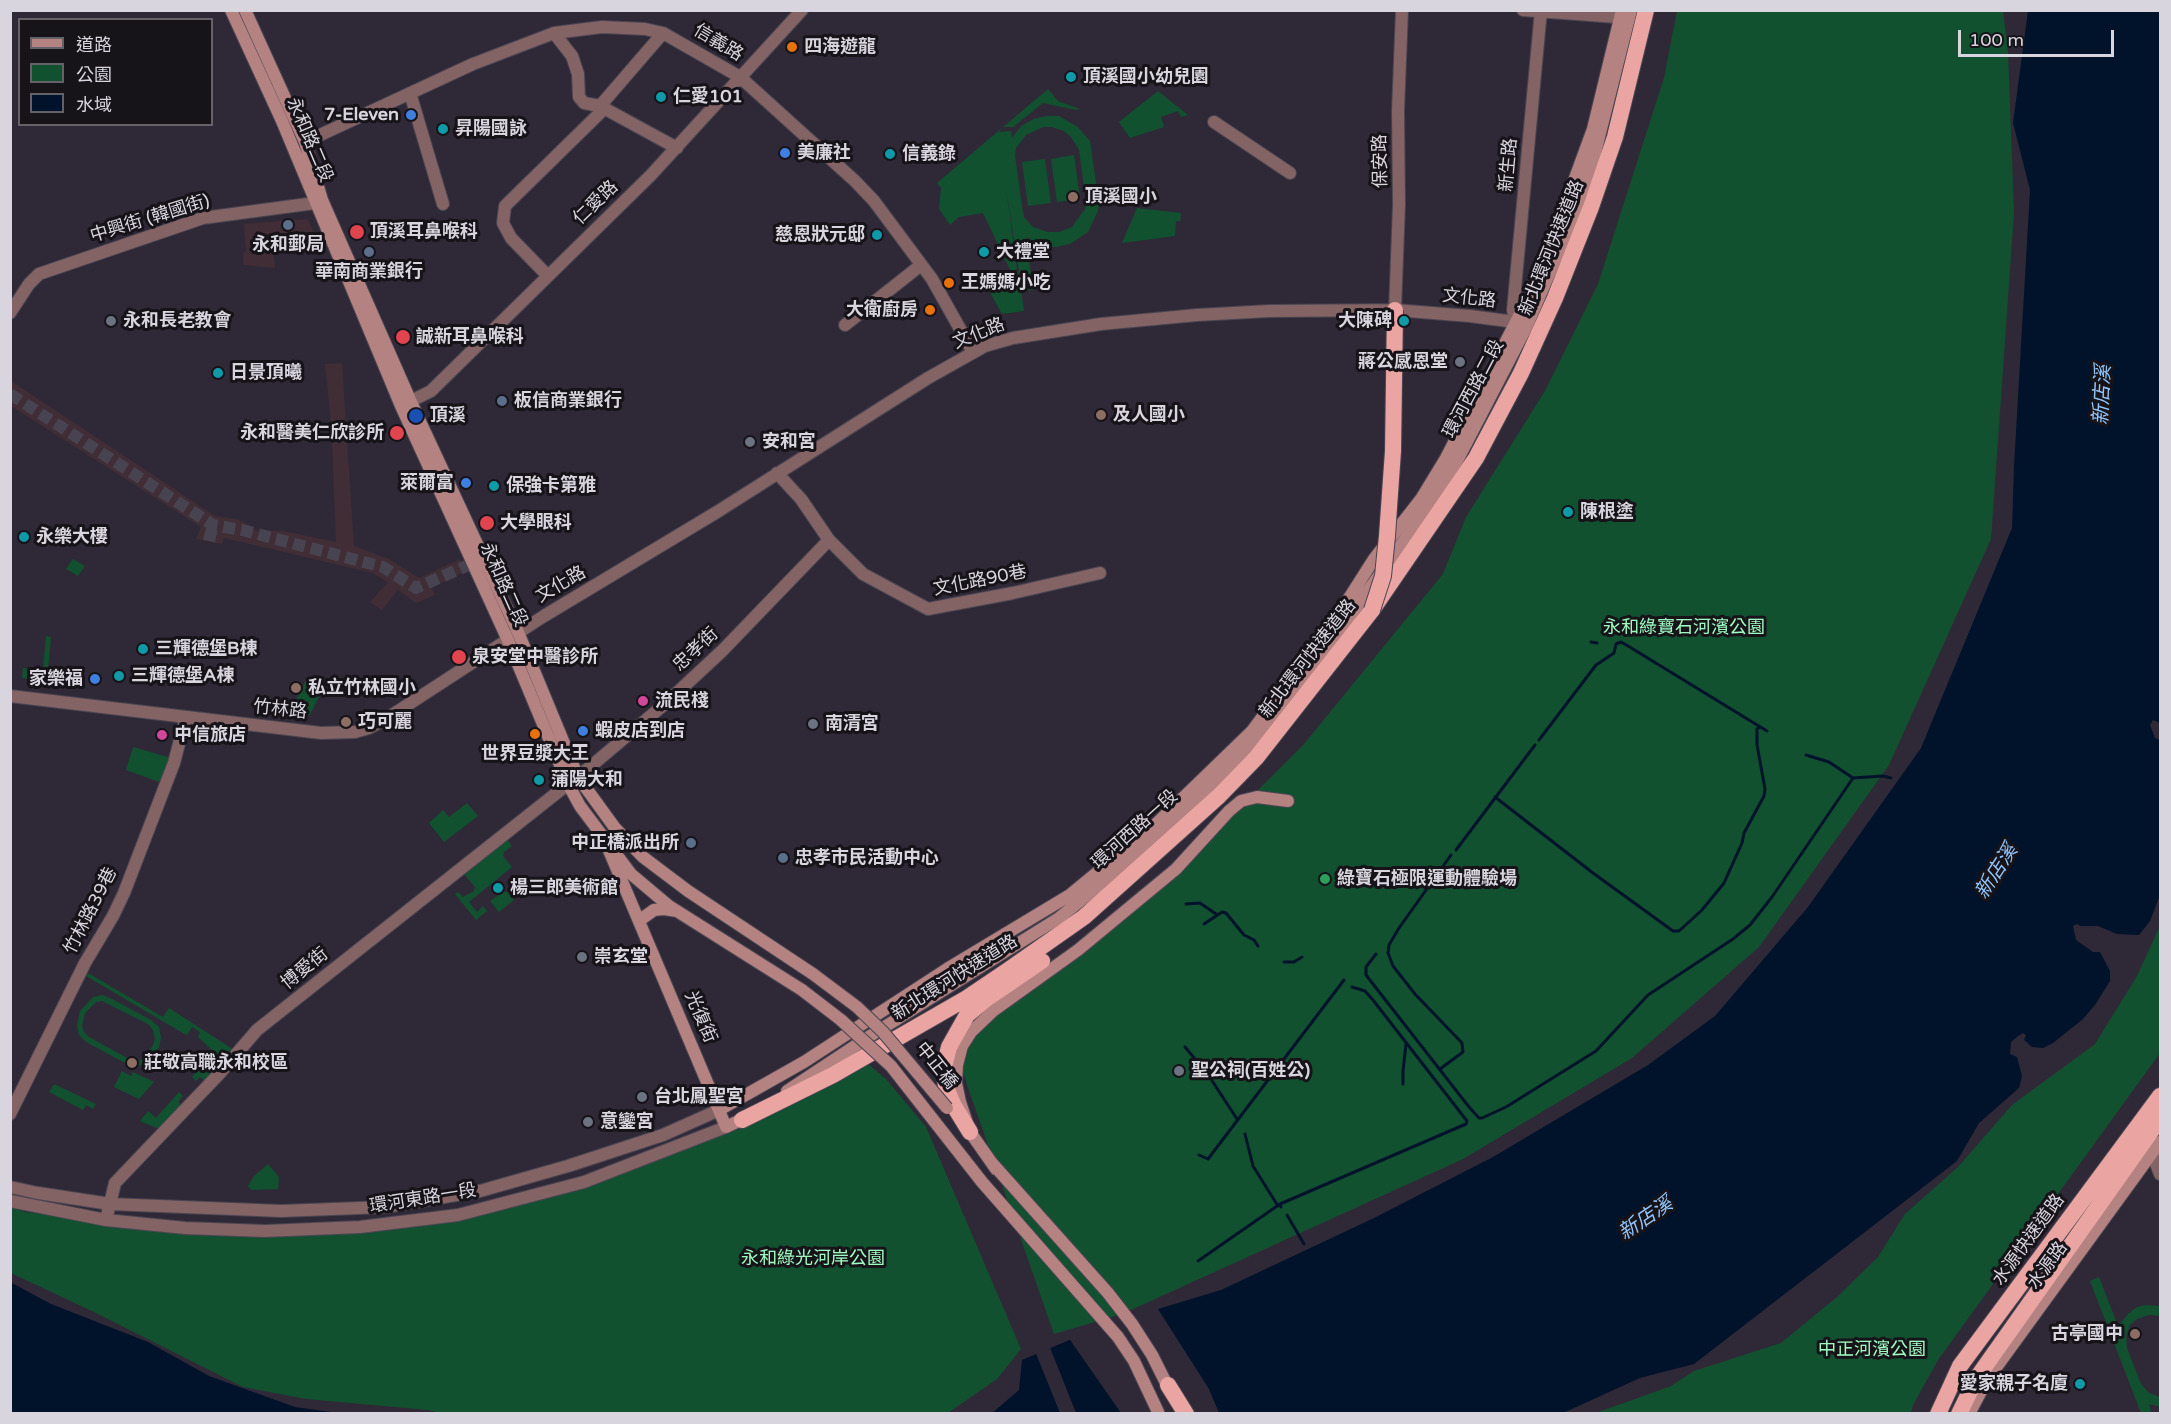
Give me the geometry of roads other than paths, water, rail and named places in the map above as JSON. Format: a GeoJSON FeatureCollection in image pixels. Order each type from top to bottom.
{"type":"FeatureCollection","features":[{"type":"Feature","properties":{"kind":"highway","name":"新北環河快速道路"},"geometry":{"type":"LineString","coordinates":[[742,1120],[834,1075],[991,982],[1084,916],[1219,796],[1256,758],[1372,610],[1476,458],[1536,340],[1572,259],[1615,136],[1646,10]]}},
{"type":"Feature","properties":{"kind":"highway"},"geometry":{"type":"LineString","coordinates":[[1372,610],[1383,576],[1387,537],[1393,451],[1395,310]]}},
{"type":"Feature","properties":{"kind":"highway"},"geometry":{"type":"LineString","coordinates":[[970,1132],[954,1106],[946,1087],[944,1067],[949,1047],[967,1015],[1050,955],[1185,838],[1219,796]]}},
{"type":"Feature","properties":{"kind":"highway","name":"水源快速道路"},"geometry":{"type":"LineString","coordinates":[[1938,1413],[1960,1366],[2160,1096]]}},
{"type":"Feature","properties":{"kind":"highway","name":"水源快速道路"},"geometry":{"type":"LineString","coordinates":[[1954,1410],[2160,1119]]}},
{"type":"Feature","properties":{"kind":"highway"},"geometry":{"type":"LineString","coordinates":[[1954,1410],[1972,1369],[2023,1299],[2052,1254],[2077,1207]]}},
{"type":"Feature","properties":{"kind":"highway"},"geometry":{"type":"LineString","coordinates":[[1168,1384],[1186,1413]]}},
{"type":"Feature","properties":{"kind":"highway"},"geometry":{"type":"LineString","coordinates":[[1150,1393],[1157,1413]]}},
{"type":"Feature","properties":{"kind":"main road","name":"永和路二段"},"geometry":{"type":"LineString","coordinates":[[231,10],[318,201],[406,404],[513,635],[573,780],[580,806],[604,841]]}},
{"type":"Feature","properties":{"kind":"main road","name":"永和路二段"},"geometry":{"type":"LineString","coordinates":[[245,10],[305,142],[318,201]]}},
{"type":"Feature","properties":{"kind":"main road","name":"環河西路二段"},"geometry":{"type":"LineString","coordinates":[[1387,565],[1457,461],[1520,325],[1593,129],[1626,14]]}},
{"type":"Feature","properties":{"kind":"main road","name":"環河西路二段"},"geometry":{"type":"LineString","coordinates":[[1374,559],[1421,499],[1520,325]]}},
{"type":"Feature","properties":{"kind":"main road","name":"環河西路一段"},"geometry":{"type":"LineString","coordinates":[[833,1043],[947,969],[1070,895],[1156,824],[1252,731],[1337,617],[1374,559]]}},
{"type":"Feature","properties":{"kind":"main road","name":"環河西路一段"},"geometry":{"type":"LineString","coordinates":[[845,1053],[1059,918],[1157,839],[1250,748],[1387,565]]}},
{"type":"Feature","properties":{"kind":"main road","name":"中正橋"},"geometry":{"type":"LineString","coordinates":[[573,780],[643,857],[688,891],[813,974],[857,1007],[883,1032],[920,1073],[996,1169],[1108,1293],[1132,1324],[1168,1384],[1179,1413]]}},
{"type":"Feature","properties":{"kind":"main road"},"geometry":{"type":"LineString","coordinates":[[996,1169],[970,1132],[956,1083],[957,1065],[962,1046],[971,1032],[993,1011],[1078,950],[1176,869],[1241,801],[1257,797],[1287,801]]}},
{"type":"Feature","properties":{"kind":"main road","name":"中正橋"},"geometry":{"type":"LineString","coordinates":[[604,841],[631,874],[678,911],[802,990],[841,1020],[891,1066],[982,1182],[1118,1337],[1134,1360],[1150,1393]]}},
{"type":"Feature","properties":{"kind":"main road","name":"光復街"},"geometry":{"type":"LineString","coordinates":[[604,841],[726,1127]]}},
{"type":"Feature","properties":{"kind":"main road"},"geometry":{"type":"LineString","coordinates":[[639,920],[654,910],[678,911]]}},
{"type":"Feature","properties":{"kind":"main road","name":"環河東路一段"},"geometry":{"type":"LineString","coordinates":[[719,1110],[833,1043]]}},
{"type":"Feature","properties":{"kind":"main road","name":"環河東路一段"},"geometry":{"type":"LineString","coordinates":[[726,1127],[742,1120],[845,1053]]}},
{"type":"Feature","properties":{"kind":"main road","name":"水源路"},"geometry":{"type":"LineString","coordinates":[[1970,1413],[1987,1380],[2160,1142]]}},
{"type":"Feature","properties":{"kind":"street","name":"仁愛路"},"geometry":{"type":"LineString","coordinates":[[406,404],[430,391],[677,148],[802,10]]}},
{"type":"Feature","properties":{"kind":"street","name":"保安路"},"geometry":{"type":"LineString","coordinates":[[1395,310],[1402,10]]}},
{"type":"Feature","properties":{"kind":"street"},"geometry":{"type":"LineString","coordinates":[[1523,10],[1626,14]]}},
{"type":"Feature","properties":{"kind":"street","name":"新生路"},"geometry":{"type":"LineString","coordinates":[[1520,325],[1513,310],[1541,11]]}},
{"type":"Feature","properties":{"kind":"street","name":"信義路"},"geometry":{"type":"LineString","coordinates":[[305,142],[473,64],[554,33],[602,27],[645,29],[663,33],[740,77],[863,189],[932,279],[974,352]]}},
{"type":"Feature","properties":{"kind":"street"},"geometry":{"type":"LineString","coordinates":[[554,33],[572,56],[578,74],[579,97],[584,103],[602,107],[677,148]]}},
{"type":"Feature","properties":{"kind":"street"},"geometry":{"type":"LineString","coordinates":[[548,276],[511,238],[503,223],[505,206],[602,107],[663,33]]}},
{"type":"Feature","properties":{"kind":"street"},"geometry":{"type":"LineString","coordinates":[[410,93],[443,204]]}},
{"type":"Feature","properties":{"kind":"street"},"geometry":{"type":"LineString","coordinates":[[1214,122],[1290,173]]}},
{"type":"Feature","properties":{"kind":"street","name":"中興街 (韓國街)"},"geometry":{"type":"LineString","coordinates":[[10,313],[29,284],[39,274],[203,218],[318,201]]}},
{"type":"Feature","properties":{"kind":"street"},"geometry":{"type":"LineString","coordinates":[[846,325],[921,265]]}},
{"type":"Feature","properties":{"kind":"street","name":"文化路"},"geometry":{"type":"LineString","coordinates":[[513,635],[707,518],[903,393],[974,352],[1012,338],[1101,324],[1269,311],[1395,310],[1470,316],[1520,325]]}},
{"type":"Feature","properties":{"kind":"street","name":"文化路90巷"},"geometry":{"type":"LineString","coordinates":[[777,472],[801,499],[829,540],[863,574],[928,609],[1100,573]]}},
{"type":"Feature","properties":{"kind":"street","name":"忠孝街"},"geometry":{"type":"LineString","coordinates":[[573,780],[666,703],[722,651],[829,540]]}},
{"type":"Feature","properties":{"kind":"street","name":"竹林路"},"geometry":{"type":"LineString","coordinates":[[10,696],[321,733],[355,732],[369,728],[388,717],[513,635]]}},
{"type":"Feature","properties":{"kind":"street","name":"竹林路39巷"},"geometry":{"type":"LineString","coordinates":[[10,1114],[85,963],[113,916],[174,763],[186,717]]}},
{"type":"Feature","properties":{"kind":"street","name":"博愛街"},"geometry":{"type":"LineString","coordinates":[[106,1220],[115,1183],[220,1073],[257,1030],[573,780]]}},
{"type":"Feature","properties":{"kind":"street","name":"環河東路一段"},"geometry":{"type":"LineString","coordinates":[[10,1187],[110,1204],[281,1211],[385,1207],[480,1191],[568,1167],[663,1135],[719,1110]]}},
{"type":"Feature","properties":{"kind":"street","name":"環河東路一段"},"geometry":{"type":"LineString","coordinates":[[10,1201],[106,1220],[186,1228],[265,1230],[360,1227],[458,1215],[584,1182],[726,1127]]}},
{"type":"Feature","properties":{"kind":"street"},"geometry":{"type":"LineString","coordinates":[[2152,1153],[2160,1174]]}},
{"type":"Feature","properties":{"kind":"water","name":"新店溪"},"geometry":{"type":"Polygon","coordinates":[[[2028,11],[2160,11],[2160,723],[2153,720],[2150,725],[2155,738],[2160,740],[2160,895],[2150,921],[2139,935],[2117,934],[2098,926],[2077,924],[2073,926],[2076,940],[2093,952],[2100,952],[2110,971],[2110,981],[2095,1005],[2083,1019],[2053,1043],[2043,1048],[2032,1047],[2024,1040],[2026,1035],[2023,1033],[2011,1042],[2010,1054],[2017,1057],[2022,1076],[2019,1088],[1979,1123],[1957,1161],[1694,1364],[1640,1378],[1563,1413],[991,1414],[1019,1390],[1022,1360],[1105,1325],[1221,1290],[1374,1218],[1493,1157],[1648,1065],[1715,1016],[1808,907],[1921,748],[2012,528],[2030,190],[2013,123],[2028,11]]]}},
{"type":"Feature","properties":{"kind":"water"},"geometry":{"type":"Polygon","coordinates":[[[10,1282],[51,1304],[148,1342],[209,1376],[295,1407],[338,1413],[11,1413],[10,1282]]]}},
{"type":"Feature","properties":{"kind":"waterway"},"geometry":{"type":"LineString","coordinates":[[1591,642],[1597,643]]}},
{"type":"Feature","properties":{"kind":"waterway"},"geometry":{"type":"LineString","coordinates":[[1616,644],[1621,642],[1628,646],[1767,731]]}},
{"type":"Feature","properties":{"kind":"waterway"},"geometry":{"type":"LineString","coordinates":[[1539,740],[1596,665],[1614,653],[1616,644]]}},
{"type":"Feature","properties":{"kind":"waterway"},"geometry":{"type":"LineString","coordinates":[[1495,797],[1593,873],[1673,931],[1679,931],[1702,910],[1724,883],[1742,843],[1744,833],[1764,796],[1765,789],[1757,745],[1757,729],[1760,727]]}},
{"type":"Feature","properties":{"kind":"waterway"},"geometry":{"type":"LineString","coordinates":[[1456,850],[1535,745]]}},
{"type":"Feature","properties":{"kind":"waterway"},"geometry":{"type":"LineString","coordinates":[[1806,755],[1829,762],[1853,778],[1883,776],[1891,778]]}},
{"type":"Feature","properties":{"kind":"waterway"},"geometry":{"type":"LineString","coordinates":[[1376,954],[1366,967],[1366,975],[1469,1107],[1479,1118],[1482,1118],[1506,1107],[1596,1051],[1648,995],[1733,939],[1750,925],[1772,897],[1853,778]]}},
{"type":"Feature","properties":{"kind":"waterway"},"geometry":{"type":"LineString","coordinates":[[1440,1069],[1463,1052],[1462,1043],[1415,994],[1393,966],[1388,953],[1389,945],[1399,928],[1451,855]]}},
{"type":"Feature","properties":{"kind":"waterway"},"geometry":{"type":"LineString","coordinates":[[1186,904],[1200,903],[1216,914]]}},
{"type":"Feature","properties":{"kind":"waterway"},"geometry":{"type":"LineString","coordinates":[[1204,924],[1222,912],[1226,913],[1244,935],[1254,940],[1258,946]]}},
{"type":"Feature","properties":{"kind":"waterway"},"geometry":{"type":"LineString","coordinates":[[1284,962],[1294,962],[1302,957]]}},
{"type":"Feature","properties":{"kind":"waterway"},"geometry":{"type":"LineString","coordinates":[[1199,1155],[1208,1159],[1344,980]]}},
{"type":"Feature","properties":{"kind":"waterway"},"geometry":{"type":"LineString","coordinates":[[1280,1204],[1466,1124],[1467,1121],[1373,1000],[1365,991],[1352,987]]}},
{"type":"Feature","properties":{"kind":"waterway"},"geometry":{"type":"LineString","coordinates":[[1403,1084],[1406,1044]]}},
{"type":"Feature","properties":{"kind":"waterway"},"geometry":{"type":"LineString","coordinates":[[1185,1047],[1195,1059]]}},
{"type":"Feature","properties":{"kind":"waterway"},"geometry":{"type":"LineString","coordinates":[[1207,1073],[1237,1119]]}},
{"type":"Feature","properties":{"kind":"waterway"},"geometry":{"type":"LineString","coordinates":[[1245,1134],[1253,1166],[1278,1206]]}},
{"type":"Feature","properties":{"kind":"waterway"},"geometry":{"type":"LineString","coordinates":[[1198,1261],[1280,1204],[1281,1207]]}},
{"type":"Feature","properties":{"kind":"waterway"},"geometry":{"type":"LineString","coordinates":[[1287,1215],[1304,1244]]}},
{"type":"Feature","properties":{"kind":"tunnel"},"geometry":{"type":"LineString","coordinates":[[10,394],[213,525],[242,530],[383,567],[416,588],[473,563]]}},
{"type":"Feature","properties":{"kind":"tunnel"},"geometry":{"type":"LineString","coordinates":[[209,541],[213,525]]}},
{"type":"Feature","properties":{"kind":"place","name":"四海遊龍"},"geometry":{"type":"Point","coordinates":[792,47]}},
{"type":"Feature","properties":{"kind":"place","name":"頂溪國小幼兒園"},"geometry":{"type":"Point","coordinates":[1071,77]}},
{"type":"Feature","properties":{"kind":"place","name":"仁愛101"},"geometry":{"type":"Point","coordinates":[661,97]}},
{"type":"Feature","properties":{"kind":"place","name":"7-Eleven"},"geometry":{"type":"Point","coordinates":[411,115]}},
{"type":"Feature","properties":{"kind":"place","name":"昇陽國詠"},"geometry":{"type":"Point","coordinates":[443,129]}},
{"type":"Feature","properties":{"kind":"place","name":"美廉社"},"geometry":{"type":"Point","coordinates":[785,153]}},
{"type":"Feature","properties":{"kind":"place","name":"信義錄"},"geometry":{"type":"Point","coordinates":[890,154]}},
{"type":"Feature","properties":{"kind":"place","name":"頂溪國小"},"geometry":{"type":"Point","coordinates":[1073,197]}},
{"type":"Feature","properties":{"kind":"place","name":"永和郵局"},"geometry":{"type":"Point","coordinates":[288,225]}},
{"type":"Feature","properties":{"kind":"place","name":"頂溪耳鼻喉科"},"geometry":{"type":"Point","coordinates":[357,232]}},
{"type":"Feature","properties":{"kind":"place","name":"慈恩狀元邸"},"geometry":{"type":"Point","coordinates":[877,235]}},
{"type":"Feature","properties":{"kind":"place","name":"華南商業銀行"},"geometry":{"type":"Point","coordinates":[369,252]}},
{"type":"Feature","properties":{"kind":"place","name":"大禮堂"},"geometry":{"type":"Point","coordinates":[984,252]}},
{"type":"Feature","properties":{"kind":"place","name":"王媽媽小吃"},"geometry":{"type":"Point","coordinates":[949,283]}},
{"type":"Feature","properties":{"kind":"place","name":"大衛廚房"},"geometry":{"type":"Point","coordinates":[930,310]}},
{"type":"Feature","properties":{"kind":"place","name":"永和長老教會"},"geometry":{"type":"Point","coordinates":[111,321]}},
{"type":"Feature","properties":{"kind":"place","name":"大陳碑"},"geometry":{"type":"Point","coordinates":[1404,321]}},
{"type":"Feature","properties":{"kind":"place","name":"誠新耳鼻喉科"},"geometry":{"type":"Point","coordinates":[403,337]}},
{"type":"Feature","properties":{"kind":"place","name":"蔣公感恩堂"},"geometry":{"type":"Point","coordinates":[1460,362]}},
{"type":"Feature","properties":{"kind":"place","name":"日景頂曦"},"geometry":{"type":"Point","coordinates":[218,373]}},
{"type":"Feature","properties":{"kind":"place","name":"板信商業銀行"},"geometry":{"type":"Point","coordinates":[502,401]}},
{"type":"Feature","properties":{"kind":"place","name":"及人國小"},"geometry":{"type":"Point","coordinates":[1101,415]}},
{"type":"Feature","properties":{"kind":"place","name":"頂溪"},"geometry":{"type":"Point","coordinates":[416,416]}},
{"type":"Feature","properties":{"kind":"place","name":"永和醫美仁欣診所"},"geometry":{"type":"Point","coordinates":[397,433]}},
{"type":"Feature","properties":{"kind":"place","name":"安和宮"},"geometry":{"type":"Point","coordinates":[750,442]}},
{"type":"Feature","properties":{"kind":"place","name":"萊爾富"},"geometry":{"type":"Point","coordinates":[466,483]}},
{"type":"Feature","properties":{"kind":"place","name":"保強卡第雅"},"geometry":{"type":"Point","coordinates":[494,486]}},
{"type":"Feature","properties":{"kind":"place","name":"陳根塗"},"geometry":{"type":"Point","coordinates":[1568,512]}},
{"type":"Feature","properties":{"kind":"place","name":"大學眼科"},"geometry":{"type":"Point","coordinates":[487,523]}},
{"type":"Feature","properties":{"kind":"place","name":"永樂大樓"},"geometry":{"type":"Point","coordinates":[24,537]}},
{"type":"Feature","properties":{"kind":"place","name":"三輝德堡B棟"},"geometry":{"type":"Point","coordinates":[143,649]}},
{"type":"Feature","properties":{"kind":"place","name":"泉安堂中醫診所"},"geometry":{"type":"Point","coordinates":[459,657]}},
{"type":"Feature","properties":{"kind":"place","name":"三輝德堡A棟"},"geometry":{"type":"Point","coordinates":[119,676]}},
{"type":"Feature","properties":{"kind":"place","name":"家樂福"},"geometry":{"type":"Point","coordinates":[95,679]}},
{"type":"Feature","properties":{"kind":"place","name":"私立竹林國小"},"geometry":{"type":"Point","coordinates":[296,688]}},
{"type":"Feature","properties":{"kind":"place","name":"流民棧"},"geometry":{"type":"Point","coordinates":[643,701]}},
{"type":"Feature","properties":{"kind":"place","name":"巧可麗"},"geometry":{"type":"Point","coordinates":[346,722]}},
{"type":"Feature","properties":{"kind":"place","name":"南清宮"},"geometry":{"type":"Point","coordinates":[813,724]}},
{"type":"Feature","properties":{"kind":"place","name":"蝦皮店到店"},"geometry":{"type":"Point","coordinates":[583,731]}},
{"type":"Feature","properties":{"kind":"place","name":"世界豆漿大王"},"geometry":{"type":"Point","coordinates":[535,734]}},
{"type":"Feature","properties":{"kind":"place","name":"中信旅店"},"geometry":{"type":"Point","coordinates":[162,735]}},
{"type":"Feature","properties":{"kind":"place","name":"蒲陽大和"},"geometry":{"type":"Point","coordinates":[539,780]}},
{"type":"Feature","properties":{"kind":"place","name":"中正橋派出所"},"geometry":{"type":"Point","coordinates":[691,843]}},
{"type":"Feature","properties":{"kind":"place","name":"忠孝市民活動中心"},"geometry":{"type":"Point","coordinates":[783,858]}},
{"type":"Feature","properties":{"kind":"place","name":"綠寶石極限運動體驗場"},"geometry":{"type":"Point","coordinates":[1325,879]}},
{"type":"Feature","properties":{"kind":"place","name":"楊三郎美術館"},"geometry":{"type":"Point","coordinates":[498,888]}},
{"type":"Feature","properties":{"kind":"place","name":"崇玄堂"},"geometry":{"type":"Point","coordinates":[582,957]}},
{"type":"Feature","properties":{"kind":"place","name":"莊敬高職永和校區"},"geometry":{"type":"Point","coordinates":[132,1063]}},
{"type":"Feature","properties":{"kind":"place","name":"聖公祠(百姓公)"},"geometry":{"type":"Point","coordinates":[1179,1071]}},
{"type":"Feature","properties":{"kind":"place","name":"台北鳳聖宮"},"geometry":{"type":"Point","coordinates":[642,1097]}},
{"type":"Feature","properties":{"kind":"place","name":"意鑾宮"},"geometry":{"type":"Point","coordinates":[588,1122]}},
{"type":"Feature","properties":{"kind":"place","name":"古亭國中"},"geometry":{"type":"Point","coordinates":[2135,1334]}},
{"type":"Feature","properties":{"kind":"place","name":"愛家親子名廈"},"geometry":{"type":"Point","coordinates":[2080,1384]}},
{"type":"Feature","properties":{"kind":"park label","name":"永和綠寶石河濱公園"},"geometry":{"type":"Point","coordinates":[1684,628]}},
{"type":"Feature","properties":{"kind":"park label","name":"永和綠光河岸公園"},"geometry":{"type":"Point","coordinates":[813,1259]}},
{"type":"Feature","properties":{"kind":"park label","name":"中正河濱公園"},"geometry":{"type":"Point","coordinates":[1872,1350]}}]}
